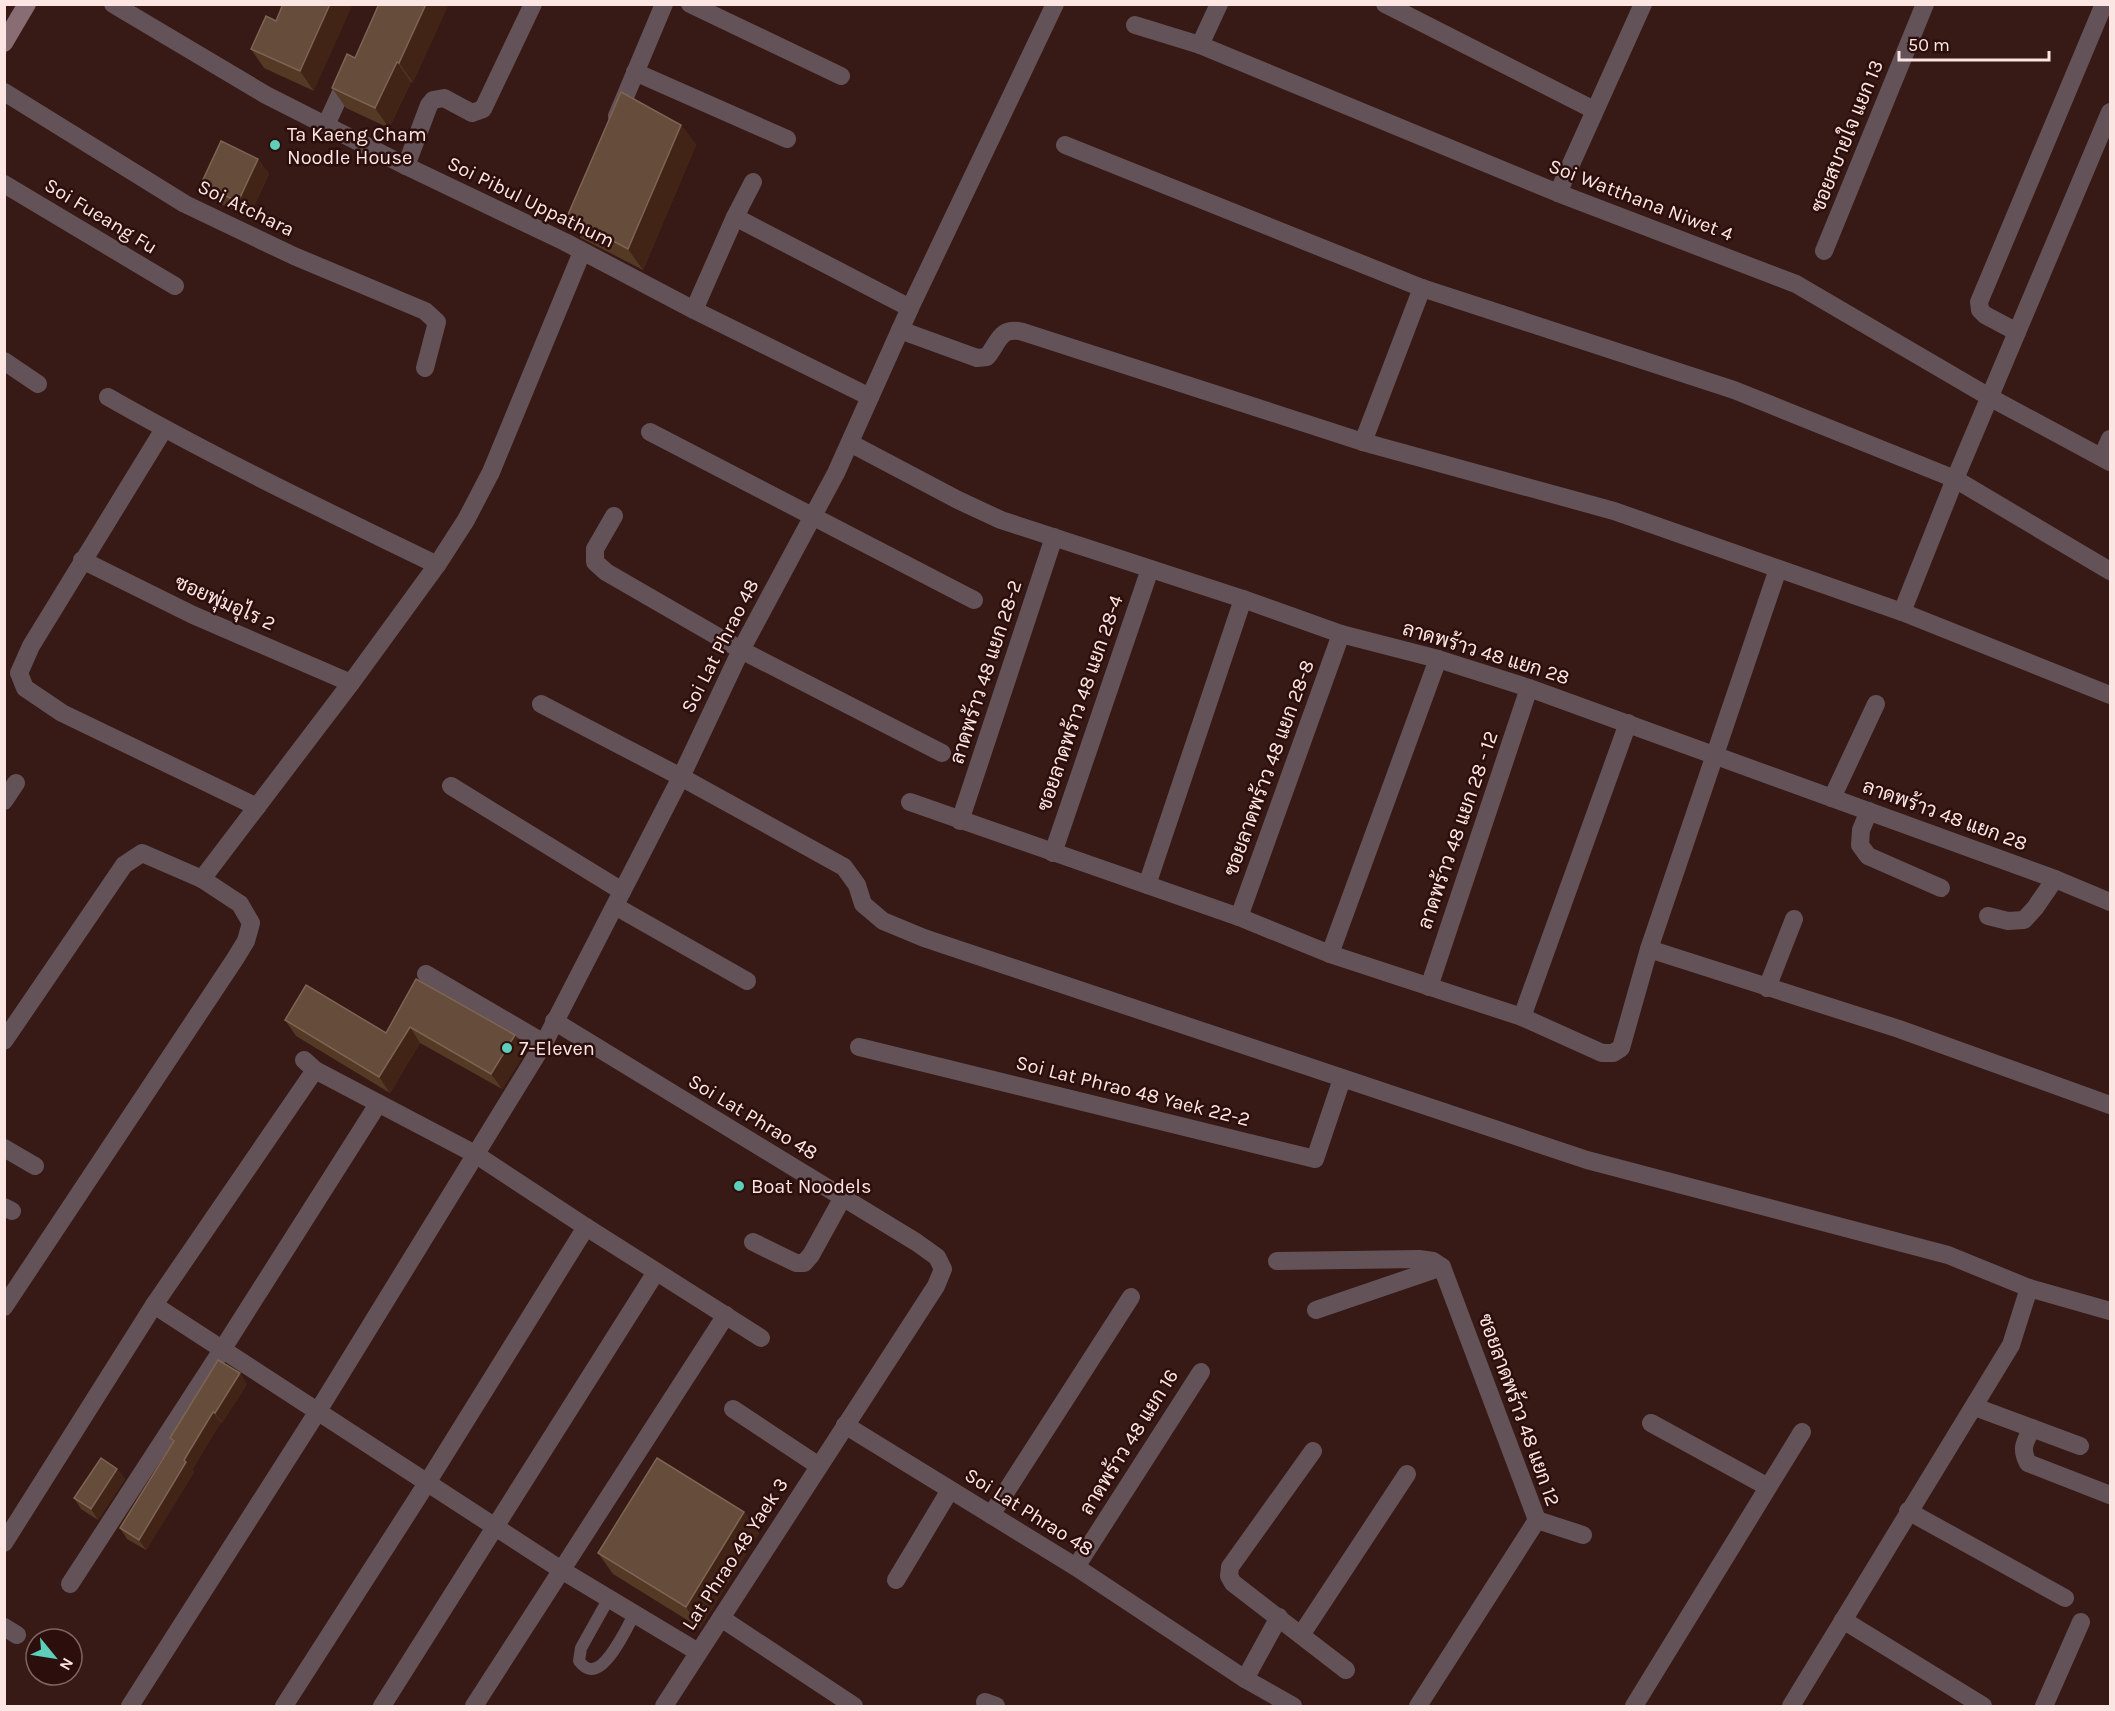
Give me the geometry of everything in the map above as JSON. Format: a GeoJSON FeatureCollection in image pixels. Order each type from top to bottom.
{"type":"FeatureCollection","features":[{"type":"Feature","properties":{"kind":"street"},"geometry":{"type":"LineString","coordinates":[[4,43],[27,4]]}},
{"type":"Feature","properties":{"kind":"street","name":"Soi Pibul Uppathum"},"geometry":{"type":"LineString","coordinates":[[112,4],[266,95],[406,166],[566,242],[694,310],[870,396]]}},
{"type":"Feature","properties":{"kind":"street"},"geometry":{"type":"LineString","coordinates":[[406,166],[429,105],[433,100],[444,98],[472,113],[483,109],[533,4]]}},
{"type":"Feature","properties":{"kind":"street"},"geometry":{"type":"LineString","coordinates":[[609,136],[664,4]]}},
{"type":"Feature","properties":{"kind":"street"},"geometry":{"type":"LineString","coordinates":[[690,4],[841,76]]}},
{"type":"Feature","properties":{"kind":"street","name":"Soi Lat Phrao 48"},"geometry":{"type":"LineString","coordinates":[[1055,4],[910,308],[850,443],[813,518],[741,650],[681,777],[554,1022],[843,1197],[937,1257],[943,1269],[936,1286],[845,1425],[1076,1567],[1245,1679],[1293,1707]]}},
{"type":"Feature","properties":{"kind":"street"},"geometry":{"type":"LineString","coordinates":[[1200,45],[1219,4]]}},
{"type":"Feature","properties":{"kind":"street"},"geometry":{"type":"LineString","coordinates":[[1385,4],[1594,110]]}},
{"type":"Feature","properties":{"kind":"street"},"geometry":{"type":"LineString","coordinates":[[1558,193],[1643,4]]}},
{"type":"Feature","properties":{"kind":"street","name":"ซอยสบายใจ แยก 13"},"geometry":{"type":"LineString","coordinates":[[1824,251],[1925,4]]}},
{"type":"Feature","properties":{"kind":"street"},"geometry":{"type":"LineString","coordinates":[[2016,332],[1985,315],[1980,310],[1979,302],[2104,4]]}},
{"type":"Feature","properties":{"kind":"street","name":"Soi Watthana Niwet 4"},"geometry":{"type":"LineString","coordinates":[[1135,25],[1200,45],[1558,193],[1796,284],[1991,398],[2106,459]]}},
{"type":"Feature","properties":{"kind":"street"},"geometry":{"type":"LineString","coordinates":[[326,125],[358,55]]}},
{"type":"Feature","properties":{"kind":"street"},"geometry":{"type":"LineString","coordinates":[[635,72],[787,139]]}},
{"type":"Feature","properties":{"kind":"street","name":"Soi Atchara"},"geometry":{"type":"LineString","coordinates":[[4,92],[185,204],[294,256],[424,311],[437,322],[425,368]]}},
{"type":"Feature","properties":{"kind":"street"},"geometry":{"type":"LineString","coordinates":[[1902,612],[2016,332],[2110,112]]}},
{"type":"Feature","properties":{"kind":"street"},"geometry":{"type":"LineString","coordinates":[[1065,145],[1422,288],[1734,390],[1955,479],[2110,571]]}},
{"type":"Feature","properties":{"kind":"street"},"geometry":{"type":"LineString","coordinates":[[694,310],[735,217],[753,183]]}},
{"type":"Feature","properties":{"kind":"street","name":"Soi Fueang Fu"},"geometry":{"type":"LineString","coordinates":[[4,184],[175,286]]}},
{"type":"Feature","properties":{"kind":"street"},"geometry":{"type":"LineString","coordinates":[[735,217],[910,308]]}},
{"type":"Feature","properties":{"kind":"street"},"geometry":{"type":"LineString","coordinates":[[566,242],[574,221]]}},
{"type":"Feature","properties":{"kind":"street"},"geometry":{"type":"LineString","coordinates":[[202,879],[351,683],[437,565],[466,520],[491,472],[582,252]]}},
{"type":"Feature","properties":{"kind":"street"},"geometry":{"type":"LineString","coordinates":[[1363,442],[1422,288]]}},
{"type":"Feature","properties":{"kind":"street"},"geometry":{"type":"LineString","coordinates":[[900,330],[977,358],[987,357],[1002,334],[1016,330],[1363,442],[1614,511],[1902,612],[2110,695]]}},
{"type":"Feature","properties":{"kind":"street"},"geometry":{"type":"LineString","coordinates":[[4,362],[38,384]]}},
{"type":"Feature","properties":{"kind":"street"},"geometry":{"type":"LineString","coordinates":[[108,397],[274,486],[437,565]]}},
{"type":"Feature","properties":{"kind":"street"},"geometry":{"type":"LineString","coordinates":[[165,429],[31,645],[19,673],[25,688],[62,713],[257,807]]}},
{"type":"Feature","properties":{"kind":"street"},"geometry":{"type":"LineString","coordinates":[[650,432],[974,600]]}},
{"type":"Feature","properties":{"kind":"street"},"geometry":{"type":"LineString","coordinates":[[2106,459],[2110,439]]}},
{"type":"Feature","properties":{"kind":"street","name":"ลาดพร้าว 48 แยก 28"},"geometry":{"type":"LineString","coordinates":[[850,443],[982,512],[1341,634],[1438,659],[1529,688],[2055,879],[2110,902]]}},
{"type":"Feature","properties":{"kind":"street"},"geometry":{"type":"LineString","coordinates":[[614,516],[595,549],[595,562],[606,572],[741,650],[942,753]]}},
{"type":"Feature","properties":{"kind":"street","name":"ลาดพร้าว 48 แยก 28-2"},"geometry":{"type":"LineString","coordinates":[[960,821],[1054,537]]}},
{"type":"Feature","properties":{"kind":"street","name":"ซอยพุ่มอุไร 2"},"geometry":{"type":"LineString","coordinates":[[82,560],[193,615],[351,683]]}},
{"type":"Feature","properties":{"kind":"street","name":"ซอยลาดพร้าว 48 แยก 28-4"},"geometry":{"type":"LineString","coordinates":[[1053,853],[1150,569]]}},
{"type":"Feature","properties":{"kind":"street"},"geometry":{"type":"LineString","coordinates":[[910,802],[1239,917],[1330,954],[1522,1017],[1602,1053],[1614,1053],[1622,1048],[1649,949],[1778,569]]}},
{"type":"Feature","properties":{"kind":"street"},"geometry":{"type":"LineString","coordinates":[[1147,885],[1243,599]]}},
{"type":"Feature","properties":{"kind":"street","name":"ซอยลาดพร้าว 48 แยก 28-8"},"geometry":{"type":"LineString","coordinates":[[1239,917],[1341,634]]}},
{"type":"Feature","properties":{"kind":"street"},"geometry":{"type":"LineString","coordinates":[[1330,954],[1438,659]]}},
{"type":"Feature","properties":{"kind":"street","name":"ลาดพร้าว 48 แยก 28 - 12"},"geometry":{"type":"LineString","coordinates":[[1429,987],[1529,688]]}},
{"type":"Feature","properties":{"kind":"street"},"geometry":{"type":"LineString","coordinates":[[541,704],[681,777],[844,867],[857,885],[863,904],[884,921],[924,938],[1587,1160],[1948,1255],[2029,1288],[2110,1311]]}},
{"type":"Feature","properties":{"kind":"street"},"geometry":{"type":"LineString","coordinates":[[1832,798],[1876,704]]}},
{"type":"Feature","properties":{"kind":"street"},"geometry":{"type":"LineString","coordinates":[[1522,1017],[1628,723]]}},
{"type":"Feature","properties":{"kind":"street"},"geometry":{"type":"LineString","coordinates":[[4,801],[16,783]]}},
{"type":"Feature","properties":{"kind":"street"},"geometry":{"type":"LineString","coordinates":[[452,786],[747,981]]}},
{"type":"Feature","properties":{"kind":"street"},"geometry":{"type":"LineString","coordinates":[[1869,811],[1861,830],[1860,845],[1868,856],[1941,888]]}},
{"type":"Feature","properties":{"kind":"street"},"geometry":{"type":"LineString","coordinates":[[4,1041],[124,865],[142,854],[202,879],[240,904],[251,923],[246,941],[4,1307]]}},
{"type":"Feature","properties":{"kind":"street"},"geometry":{"type":"LineString","coordinates":[[1988,916],[2008,921],[2024,920],[2055,879]]}},
{"type":"Feature","properties":{"kind":"street"},"geometry":{"type":"LineString","coordinates":[[1767,988],[1794,919]]}},
{"type":"Feature","properties":{"kind":"street"},"geometry":{"type":"LineString","coordinates":[[1649,949],[1899,1029],[2110,1105]]}},
{"type":"Feature","properties":{"kind":"street"},"geometry":{"type":"LineString","coordinates":[[426,975],[544,1043]]}},
{"type":"Feature","properties":{"kind":"street"},"geometry":{"type":"LineString","coordinates":[[138,1704],[544,1043],[554,1022]]}},
{"type":"Feature","properties":{"kind":"street","name":"Soi Lat Phrao 48 Yaek 22-2"},"geometry":{"type":"LineString","coordinates":[[859,1047],[1315,1159],[1342,1079]]}},
{"type":"Feature","properties":{"kind":"street"},"geometry":{"type":"LineString","coordinates":[[4,1543],[154,1305],[310,1065],[378,1104],[475,1154],[761,1338]]}},
{"type":"Feature","properties":{"kind":"street"},"geometry":{"type":"LineString","coordinates":[[70,1584],[378,1104]]}},
{"type":"Feature","properties":{"kind":"street"},"geometry":{"type":"LineString","coordinates":[[4,1148],[35,1166]]}},
{"type":"Feature","properties":{"kind":"street"},"geometry":{"type":"LineString","coordinates":[[753,1242],[796,1263],[804,1263],[811,1255],[843,1197]]}},
{"type":"Feature","properties":{"kind":"street"},"geometry":{"type":"LineString","coordinates":[[284,1707],[586,1227]]}},
{"type":"Feature","properties":{"kind":"street"},"geometry":{"type":"LineString","coordinates":[[1277,1261],[1419,1259],[1433,1261],[1442,1267]]}},
{"type":"Feature","properties":{"kind":"street"},"geometry":{"type":"LineString","coordinates":[[1316,1310],[1442,1267]]}},
{"type":"Feature","properties":{"kind":"street","name":"ซอยลาดพร้าว 48 แยก 12"},"geometry":{"type":"LineString","coordinates":[[1418,1707],[1537,1520],[1442,1267]]}},
{"type":"Feature","properties":{"kind":"street"},"geometry":{"type":"LineString","coordinates":[[382,1707],[656,1272]]}},
{"type":"Feature","properties":{"kind":"street"},"geometry":{"type":"LineString","coordinates":[[1791,1707],[1908,1511],[1975,1407],[2011,1345],[2029,1288]]}},
{"type":"Feature","properties":{"kind":"street"},"geometry":{"type":"LineString","coordinates":[[991,1515],[1131,1297]]}},
{"type":"Feature","properties":{"kind":"street"},"geometry":{"type":"LineString","coordinates":[[154,1305],[563,1571],[698,1652]]}},
{"type":"Feature","properties":{"kind":"street"},"geometry":{"type":"LineString","coordinates":[[474,1707],[726,1315]]}},
{"type":"Feature","properties":{"kind":"street","name":"ลาดพร้าว 48 แยก 16"},"geometry":{"type":"LineString","coordinates":[[1076,1567],[1201,1372]]}},
{"type":"Feature","properties":{"kind":"street"},"geometry":{"type":"LineString","coordinates":[[1975,1407],[2080,1446]]}},
{"type":"Feature","properties":{"kind":"street"},"geometry":{"type":"LineString","coordinates":[[733,1409],[819,1466]]}},
{"type":"Feature","properties":{"kind":"street"},"geometry":{"type":"LineString","coordinates":[[1651,1423],[1768,1488]]}},
{"type":"Feature","properties":{"kind":"street","name":"Lat Phrao 48 Yaek 3"},"geometry":{"type":"LineString","coordinates":[[664,1707],[845,1425]]}},
{"type":"Feature","properties":{"kind":"street"},"geometry":{"type":"LineString","coordinates":[[2032,1428],[2024,1445],[2023,1454],[2028,1463],[2110,1495]]}},
{"type":"Feature","properties":{"kind":"street"},"geometry":{"type":"LineString","coordinates":[[1634,1707],[1802,1432]]}},
{"type":"Feature","properties":{"kind":"street"},"geometry":{"type":"LineString","coordinates":[[1313,1451],[1230,1567],[1228,1575],[1233,1583],[1346,1670]]}},
{"type":"Feature","properties":{"kind":"street"},"geometry":{"type":"LineString","coordinates":[[1301,1635],[1407,1474]]}},
{"type":"Feature","properties":{"kind":"street"},"geometry":{"type":"LineString","coordinates":[[896,1580],[950,1490]]}},
{"type":"Feature","properties":{"kind":"street"},"geometry":{"type":"LineString","coordinates":[[1908,1511],[2065,1598]]}},
{"type":"Feature","properties":{"kind":"street"},"geometry":{"type":"LineString","coordinates":[[1537,1520],[1583,1535]]}},
{"type":"Feature","properties":{"kind":"street"},"geometry":{"type":"LineString","coordinates":[[1245,1679],[1279,1617]]}},
{"type":"Feature","properties":{"kind":"street"},"geometry":{"type":"LineString","coordinates":[[721,1618],[854,1707]]}},
{"type":"Feature","properties":{"kind":"street"},"geometry":{"type":"LineString","coordinates":[[1843,1620],[1983,1707]]}},
{"type":"Feature","properties":{"kind":"street"},"geometry":{"type":"LineString","coordinates":[[2044,1707],[2080,1622]]}},
{"type":"Feature","properties":{"kind":"lane"},"geometry":{"type":"LineString","coordinates":[[609,1598],[581,1648],[579,1662],[585,1667],[592,1669],[601,1666],[609,1658],[634,1613]]}},
{"type":"Feature","properties":{"kind":"building"},"geometry":{"type":"Polygon","coordinates":[[[283,4],[330,4],[300,71],[251,49],[266,16],[276,21],[283,4]]]}},
{"type":"Feature","properties":{"kind":"building"},"geometry":{"type":"Polygon","coordinates":[[[379,4],[426,4],[375,108],[332,88],[347,54],[355,58],[379,4]]]}},
{"type":"Feature","properties":{"kind":"building"},"geometry":{"type":"Polygon","coordinates":[[[621,92],[681,125],[628,249],[567,217],[621,92]]]}},
{"type":"Feature","properties":{"kind":"building"},"geometry":{"type":"Polygon","coordinates":[[[221,141],[258,159],[238,202],[201,184],[221,141]]]}},
{"type":"Feature","properties":{"kind":"building"},"geometry":{"type":"Polygon","coordinates":[[[416,979],[515,1035],[491,1074],[410,1027],[379,1077],[285,1020],[306,985],[386,1033],[416,979]]]}},
{"type":"Feature","properties":{"kind":"building"},"geometry":{"type":"Polygon","coordinates":[[[218,1360],[240,1373],[215,1413],[213,1412],[139,1540],[120,1528],[174,1441],[170,1438],[218,1360]]]}},
{"type":"Feature","properties":{"kind":"building"},"geometry":{"type":"Polygon","coordinates":[[[101,1458],[117,1469],[91,1509],[74,1498],[101,1458]]]}},
{"type":"Feature","properties":{"kind":"building"},"geometry":{"type":"Polygon","coordinates":[[[657,1458],[744,1512],[686,1607],[598,1553],[657,1458]]]}},
{"type":"Feature","properties":{"kind":"place","name":"Ta Kaeng Cham Noodle House"},"geometry":{"type":"Point","coordinates":[275,145]}},
{"type":"Feature","properties":{"kind":"place","name":"7-Eleven"},"geometry":{"type":"Point","coordinates":[507,1048]}},
{"type":"Feature","properties":{"kind":"place","name":"Boat Noodels"},"geometry":{"type":"Point","coordinates":[739,1186]}}]}
